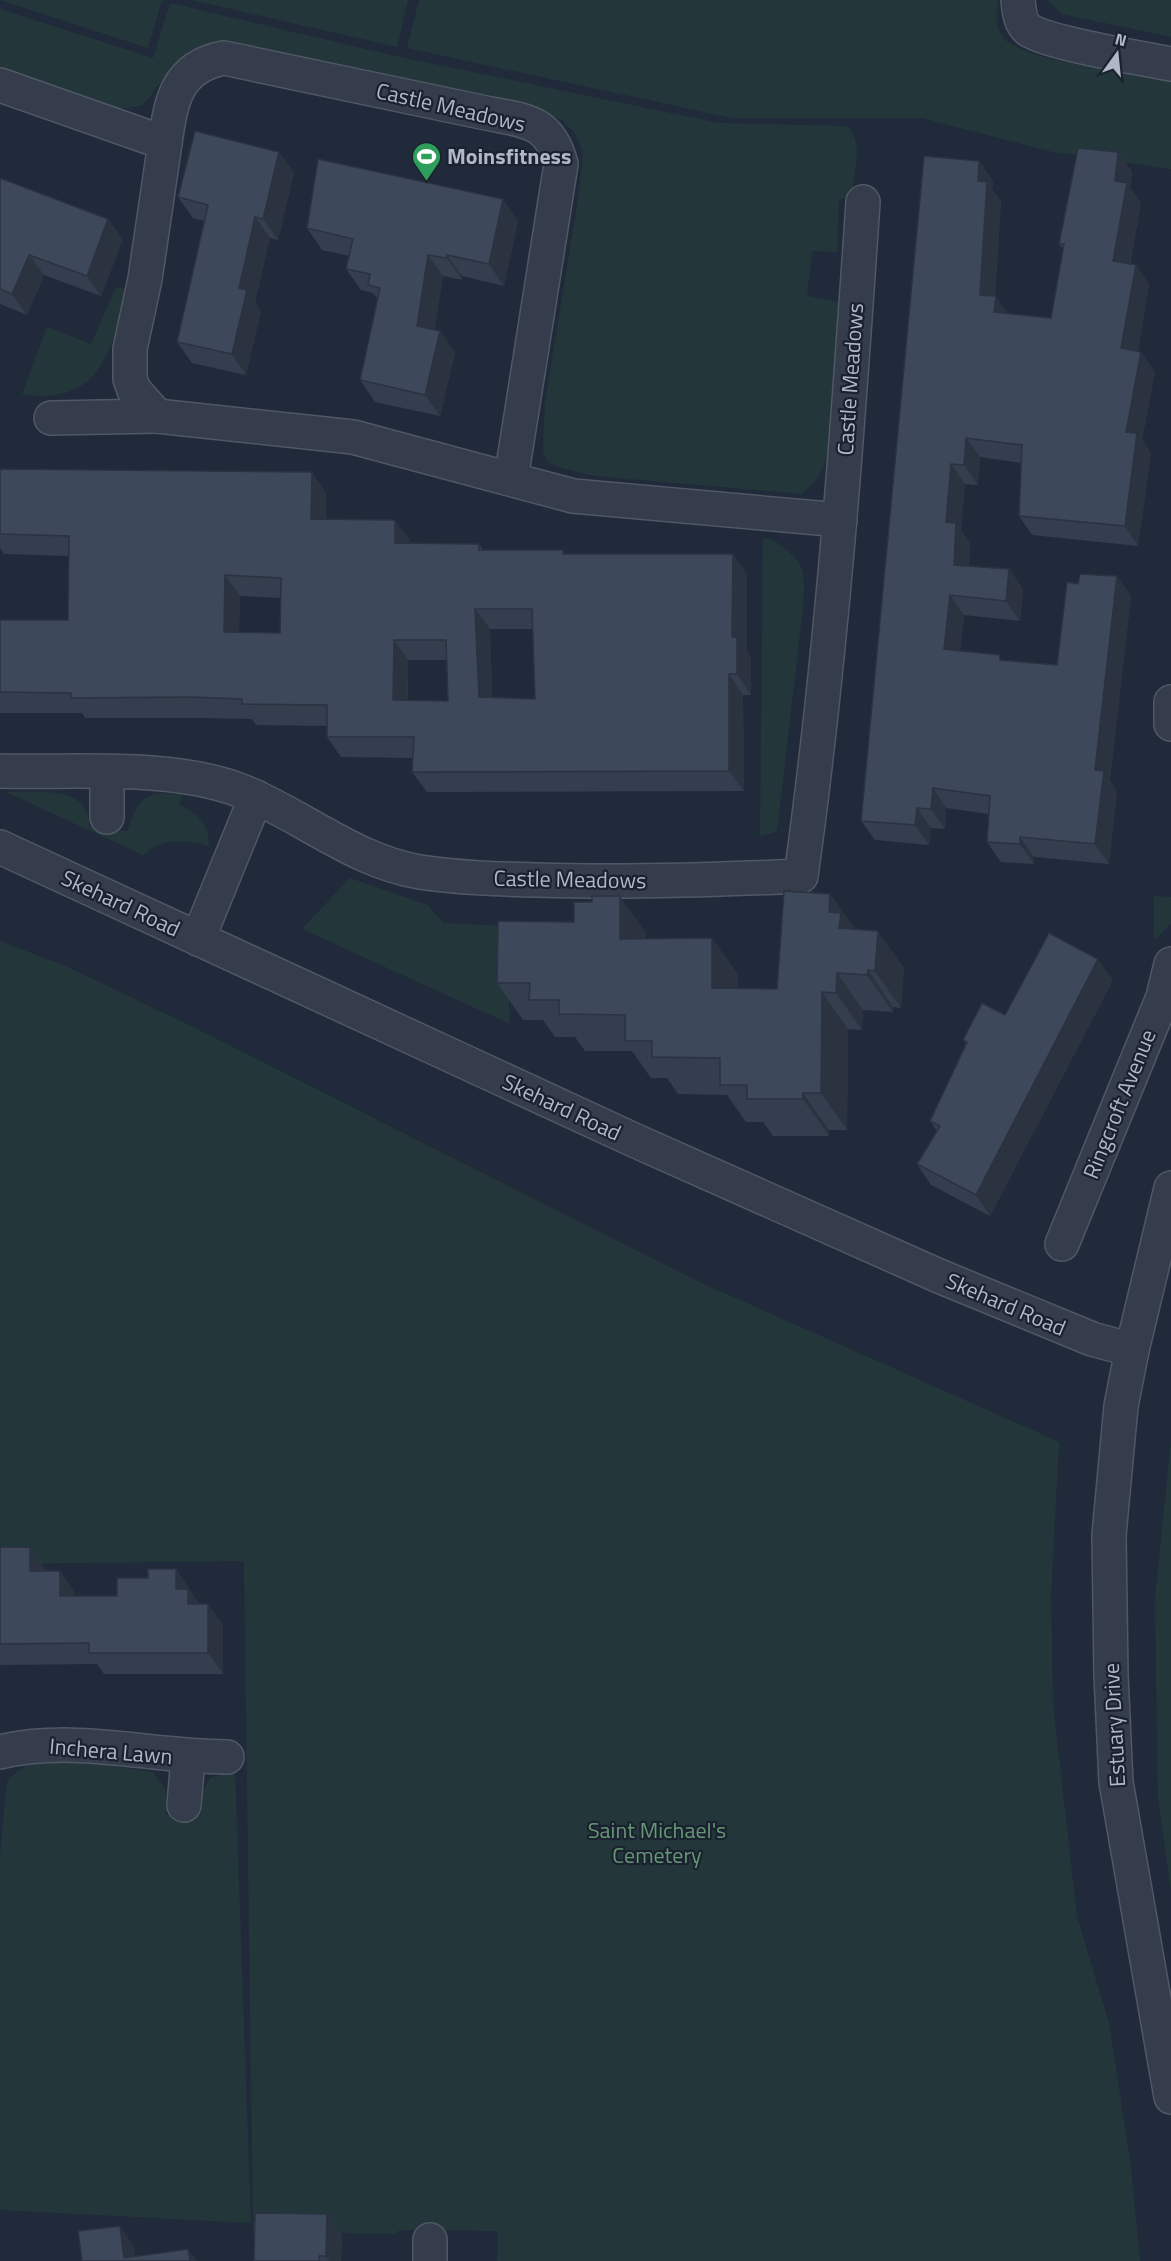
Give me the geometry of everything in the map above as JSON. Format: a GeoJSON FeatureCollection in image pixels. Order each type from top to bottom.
{"type":"FeatureCollection","features":[{"type":"Feature","properties":{"kind":"street"},"geometry":{"type":"LineString","coordinates":[[1018,0],[1021,19],[1028,29],[1051,38],[1171,64]]}},
{"type":"Feature","properties":{"kind":"street","name":"Castle Meadows"},"geometry":{"type":"LineString","coordinates":[[157,416],[134,390],[130,379],[130,349],[145,279],[170,105],[182,82],[197,68],[224,58],[503,116],[545,130],[556,144],[561,164],[511,478]]}},
{"type":"Feature","properties":{"kind":"street"},"geometry":{"type":"LineString","coordinates":[[0,85],[165,143]]}},
{"type":"Feature","properties":{"kind":"street","name":"Castle Meadows"},"geometry":{"type":"LineString","coordinates":[[0,771],[201,778],[256,797],[382,863],[421,872],[502,879],[618,882],[801,876],[819,746],[840,520],[862,202]]}},
{"type":"Feature","properties":{"kind":"street"},"geometry":{"type":"LineString","coordinates":[[51,418],[157,416],[353,437],[573,496],[840,520]]}},
{"type":"Feature","properties":{"kind":"street"},"geometry":{"type":"LineString","coordinates":[[1171,702],[1169,709],[1171,724]]}},
{"type":"Feature","properties":{"kind":"street"},"geometry":{"type":"LineString","coordinates":[[107,773],[107,817]]}},
{"type":"Feature","properties":{"kind":"street"},"geometry":{"type":"LineString","coordinates":[[198,939],[256,797]]}},
{"type":"Feature","properties":{"kind":"street","name":"Skehard Road"},"geometry":{"type":"LineString","coordinates":[[0,847],[636,1141],[939,1276],[1092,1339],[1132,1350]]}},
{"type":"Feature","properties":{"kind":"street","name":"Ringcroft Avenue"},"geometry":{"type":"LineString","coordinates":[[1062,1244],[1163,997],[1171,964]]}},
{"type":"Feature","properties":{"kind":"street","name":"Estuary Drive"},"geometry":{"type":"LineString","coordinates":[[1171,1188],[1132,1350],[1114,1462],[1109,1535],[1116,1782],[1147,1974],[1171,2097]]}},
{"type":"Feature","properties":{"kind":"street","name":"Inchera Lawn"},"geometry":{"type":"LineString","coordinates":[[0,1752],[34,1744],[86,1744],[188,1758],[227,1757]]}},
{"type":"Feature","properties":{"kind":"street"},"geometry":{"type":"LineString","coordinates":[[184,1805],[188,1758]]}},
{"type":"Feature","properties":{"kind":"green space"},"geometry":{"type":"Polygon","coordinates":[[[0,0],[162,0],[148,48],[0,0]]]}},
{"type":"Feature","properties":{"kind":"green space"},"geometry":{"type":"Polygon","coordinates":[[[191,0],[408,0],[397,47],[191,0]]]}},
{"type":"Feature","properties":{"kind":"green space"},"geometry":{"type":"Polygon","coordinates":[[[419,0],[999,0],[998,28],[1002,36],[1013,45],[1055,60],[1171,81],[1171,169],[1053,152],[922,118],[732,118],[407,48],[419,0]]]}},
{"type":"Feature","properties":{"kind":"green space"},"geometry":{"type":"Polygon","coordinates":[[[1048,0],[1171,0],[1171,37],[1062,14],[1048,0]]]}},
{"type":"Feature","properties":{"kind":"green space"},"geometry":{"type":"Polygon","coordinates":[[[170,3],[400,57],[719,123],[847,126],[856,141],[857,150],[851,197],[839,200],[837,252],[812,251],[807,296],[840,302],[832,427],[829,447],[818,478],[801,494],[595,476],[561,468],[547,462],[543,451],[545,402],[578,199],[583,151],[574,132],[562,120],[538,109],[222,43],[190,51],[174,66],[143,105],[119,109],[0,68],[0,9],[153,58],[170,3]]]}},
{"type":"Feature","properties":{"kind":"green space"},"geometry":{"type":"Polygon","coordinates":[[[116,287],[127,290],[115,334],[98,370],[85,383],[69,392],[48,396],[22,394],[47,327],[91,344],[116,287]]]}},
{"type":"Feature","properties":{"kind":"green space"},"geometry":{"type":"Polygon","coordinates":[[[763,538],[777,542],[792,554],[801,567],[804,589],[778,823],[776,832],[760,836],[763,538]]]}},
{"type":"Feature","properties":{"kind":"green space"},"geometry":{"type":"Polygon","coordinates":[[[6,792],[46,792],[71,797],[81,803],[87,813],[89,826],[128,831],[136,810],[145,798],[160,794],[183,795],[179,804],[202,820],[209,838],[209,846],[191,842],[174,842],[159,845],[143,855],[6,792]]]}},
{"type":"Feature","properties":{"kind":"green space"},"geometry":{"type":"Polygon","coordinates":[[[350,878],[428,905],[443,923],[505,926],[510,1024],[302,929],[350,878]]]}},
{"type":"Feature","properties":{"kind":"green space"},"geometry":{"type":"Polygon","coordinates":[[[1154,896],[1171,897],[1171,923],[1156,939],[1154,938],[1154,896]]]}},
{"type":"Feature","properties":{"kind":"green space","name":"Saint Michael's Cemetery"},"geometry":{"type":"Polygon","coordinates":[[[0,941],[68,967],[193,1027],[695,1280],[1059,1442],[1051,1596],[1053,1703],[1077,1917],[1109,2023],[1131,2167],[1140,2261],[497,2261],[498,2231],[400,2230],[395,2234],[253,2232],[244,1561],[0,1564],[0,941]]]}},
{"type":"Feature","properties":{"kind":"green space"},"geometry":{"type":"Polygon","coordinates":[[[1171,1441],[1171,1890],[1158,1798],[1155,1600],[1171,1441]]]}},
{"type":"Feature","properties":{"kind":"green space"},"geometry":{"type":"Polygon","coordinates":[[[68,1759],[153,1772],[166,1790],[166,1815],[201,1815],[203,1792],[210,1778],[235,1770],[251,2223],[0,2210],[0,1857],[7,1782],[20,1770],[34,1763],[68,1759]]]}},
{"type":"Feature","properties":{"kind":"building"},"geometry":{"type":"Polygon","coordinates":[[[195,131],[279,152],[263,219],[255,217],[239,288],[247,290],[232,354],[177,342],[208,205],[178,197],[195,131]]]}},
{"type":"Feature","properties":{"kind":"building"},"geometry":{"type":"Polygon","coordinates":[[[1078,148],[1118,152],[1115,181],[1127,183],[1113,261],[1136,265],[1121,348],[1141,352],[1126,432],[1137,433],[1125,526],[1019,516],[1022,445],[966,438],[964,465],[951,464],[946,522],[956,523],[954,565],[1009,569],[1006,601],[950,595],[944,649],[1000,655],[1000,660],[1057,665],[1067,582],[1078,584],[1080,574],[1117,576],[1095,770],[1104,771],[1095,844],[1020,837],[1020,844],[987,842],[990,796],[933,788],[931,809],[917,808],[915,825],[861,821],[924,156],[979,161],[978,181],[987,182],[980,295],[996,296],[994,312],[1051,318],[1064,244],[1059,244],[1078,148]]]}},
{"type":"Feature","properties":{"kind":"building"},"geometry":{"type":"Polygon","coordinates":[[[318,159],[503,199],[489,264],[447,255],[447,258],[428,255],[417,326],[440,331],[425,395],[360,380],[380,288],[368,285],[370,274],[346,269],[353,239],[307,228],[318,159]]]}},
{"type":"Feature","properties":{"kind":"building"},"geometry":{"type":"Polygon","coordinates":[[[0,178],[108,219],[87,276],[29,255],[12,294],[0,289],[0,178]]]}},
{"type":"Feature","properties":{"kind":"building"},"geometry":{"type":"Polygon","coordinates":[[[0,469],[312,472],[311,519],[395,520],[395,543],[479,544],[479,550],[563,550],[563,554],[733,554],[732,637],[737,637],[737,674],[729,674],[729,771],[412,772],[414,737],[327,737],[327,705],[242,704],[242,699],[190,697],[71,698],[71,693],[0,692],[0,620],[68,620],[69,536],[0,534],[0,469]],[[225,575],[224,632],[280,633],[281,578],[225,575]],[[475,609],[479,697],[535,699],[532,609],[475,609]],[[394,640],[393,700],[448,701],[446,640],[394,640]]]}},
{"type":"Feature","properties":{"kind":"building"},"geometry":{"type":"Polygon","coordinates":[[[784,891],[830,894],[829,912],[841,913],[839,928],[878,931],[875,971],[868,970],[867,975],[837,973],[836,993],[822,992],[821,1093],[803,1093],[803,1099],[747,1099],[747,1085],[720,1085],[720,1058],[652,1057],[652,1041],[625,1041],[625,1015],[559,1014],[559,1000],[529,1000],[530,983],[497,983],[498,921],[574,922],[574,902],[592,902],[592,896],[620,896],[620,939],[712,938],[712,988],[777,989],[784,891]]]}},
{"type":"Feature","properties":{"kind":"building"},"geometry":{"type":"Polygon","coordinates":[[[1049,933],[1098,959],[976,1195],[917,1164],[940,1126],[930,1121],[967,1042],[963,1040],[982,1003],[1005,1015],[1049,933]]]}},
{"type":"Feature","properties":{"kind":"building"},"geometry":{"type":"Polygon","coordinates":[[[0,1547],[30,1547],[30,1571],[60,1571],[60,1596],[117,1596],[117,1578],[148,1578],[148,1569],[176,1569],[176,1589],[188,1589],[188,1604],[208,1604],[208,1653],[89,1653],[89,1643],[0,1644],[0,1547]]]}},
{"type":"Feature","properties":{"kind":"building"},"geometry":{"type":"Polygon","coordinates":[[[255,2213],[327,2214],[326,2256],[319,2256],[319,2261],[254,2261],[255,2213]]]}},
{"type":"Feature","properties":{"kind":"building"},"geometry":{"type":"Polygon","coordinates":[[[120,2226],[124,2258],[188,2249],[190,2261],[82,2261],[78,2231],[120,2226]]]}},
{"type":"Feature","properties":{"kind":"place","name":"Moinsfitness"},"geometry":{"type":"Point","coordinates":[426,182]}}]}
